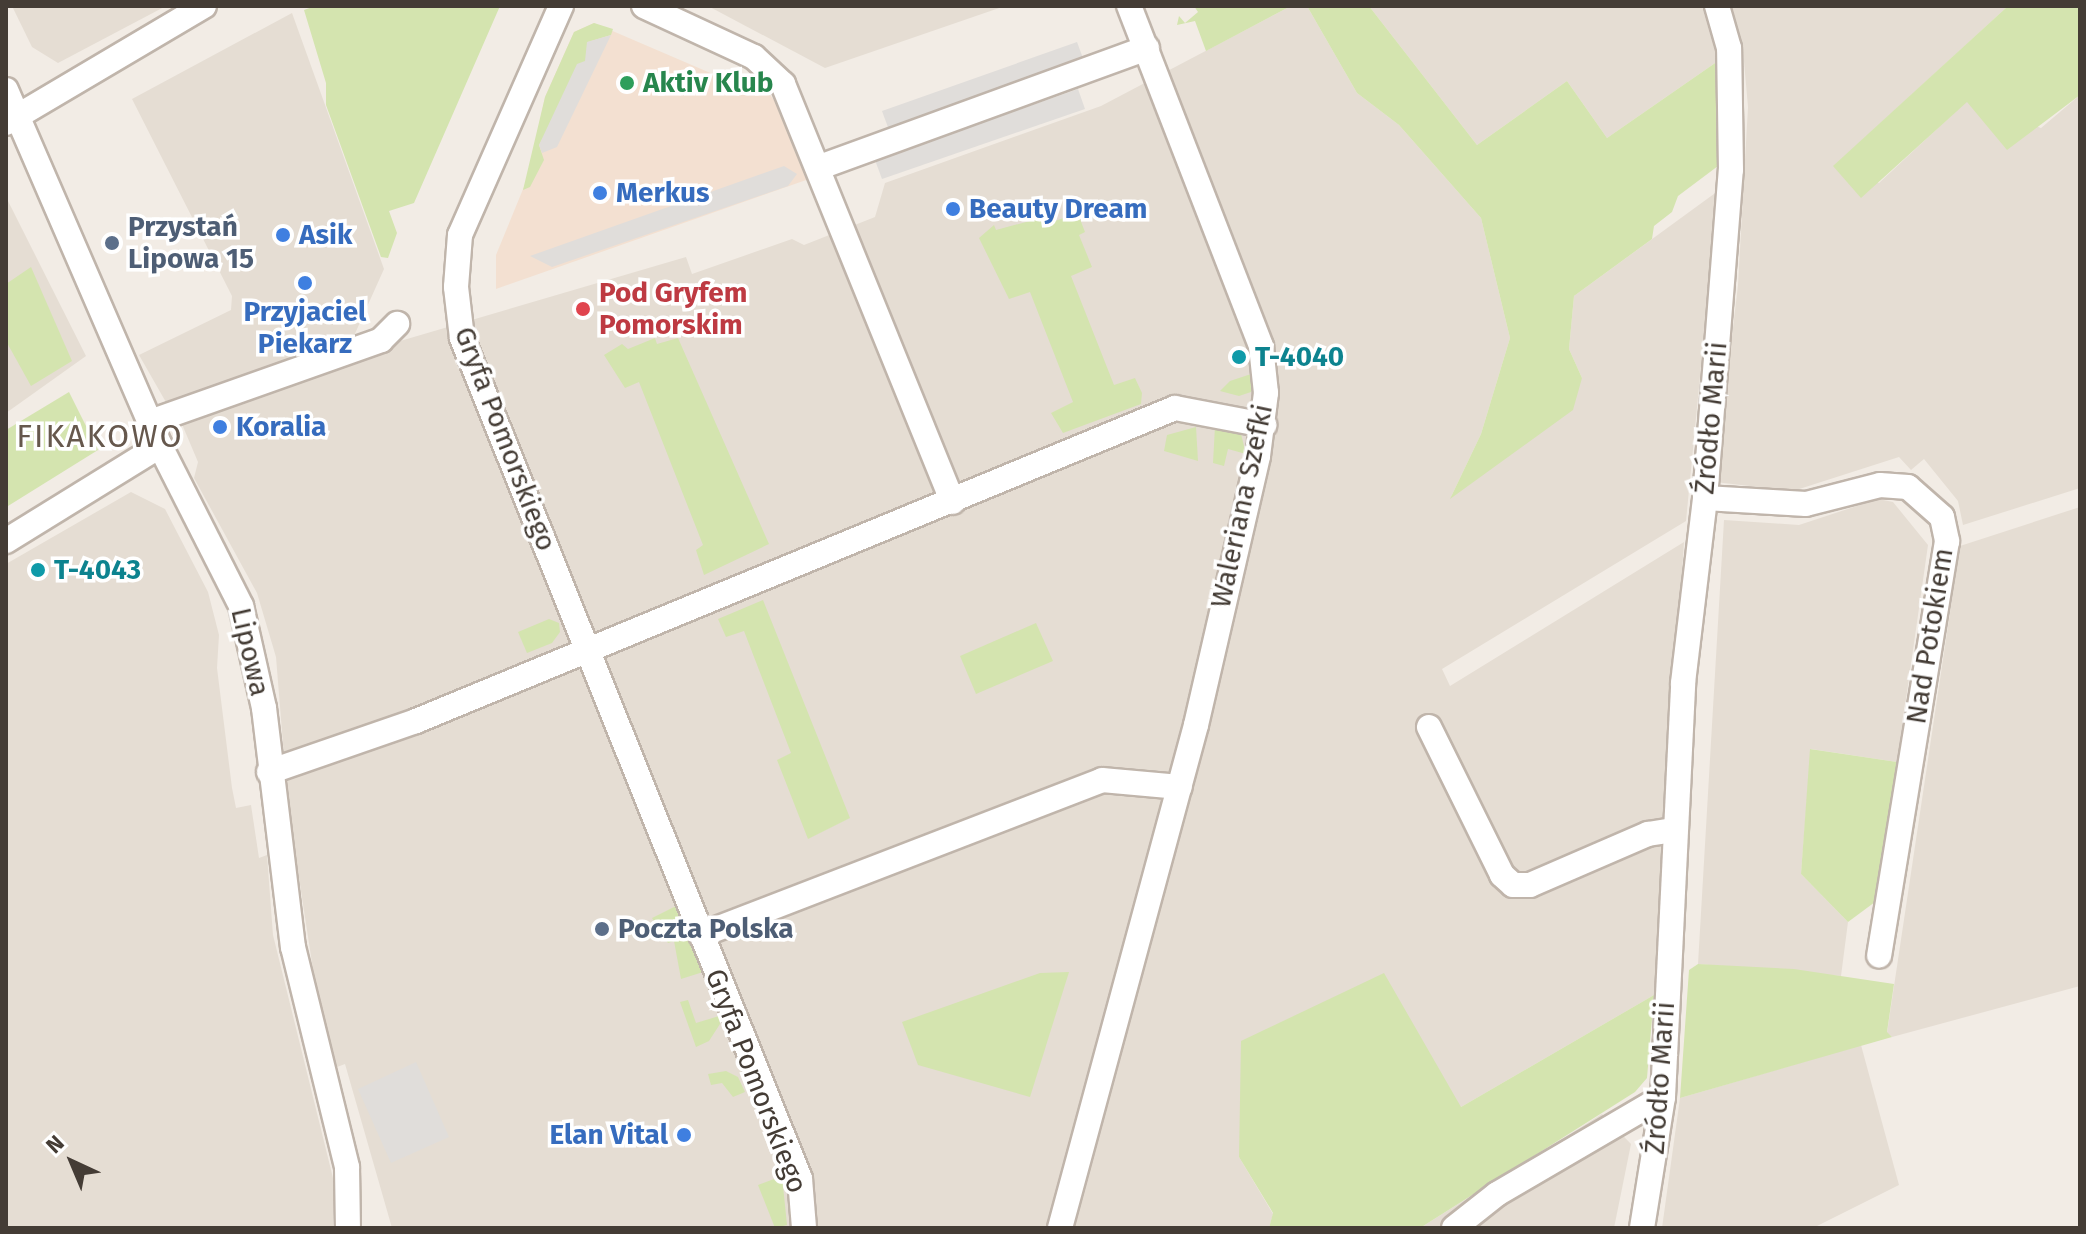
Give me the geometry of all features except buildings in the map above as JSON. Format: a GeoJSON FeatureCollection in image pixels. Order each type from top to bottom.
{"type":"FeatureCollection","features":[{"type":"Feature","properties":{"kind":"street"},"geometry":{"type":"LineString","coordinates":[[12,119],[204,6]]}},
{"type":"Feature","properties":{"kind":"street","name":"Gryfa Pomorskiego"},"geometry":{"type":"LineString","coordinates":[[561,6],[460,235],[456,287],[466,350],[800,1179],[804,1228]]}},
{"type":"Feature","properties":{"kind":"street"},"geometry":{"type":"LineString","coordinates":[[644,6],[771,70],[795,102],[953,502]]}},
{"type":"Feature","properties":{"kind":"street","name":"Waleriana Szefki"},"geometry":{"type":"LineString","coordinates":[[1060,1228],[1180,787],[1264,425],[1261,346],[1129,6]]}},
{"type":"Feature","properties":{"kind":"street","name":"Źródło Marii"},"geometry":{"type":"LineString","coordinates":[[1642,1228],[1663,1097],[1673,830],[1683,683],[1705,498],[1732,140],[1729,48],[1717,6]]}},
{"type":"Feature","properties":{"kind":"street"},"geometry":{"type":"LineString","coordinates":[[820,167],[1147,48]]}},
{"type":"Feature","properties":{"kind":"street","name":"Lipowa"},"geometry":{"type":"LineString","coordinates":[[6,90],[12,119],[160,446],[241,606],[264,708],[269,772],[296,960],[347,1167],[348,1228]]}},
{"type":"Feature","properties":{"kind":"street"},"geometry":{"type":"LineString","coordinates":[[150,422],[381,340],[397,324]]}},
{"type":"Feature","properties":{"kind":"street"},"geometry":{"type":"LineString","coordinates":[[269,772],[416,721],[586,648],[953,502],[1175,408],[1264,425]]}},
{"type":"Feature","properties":{"kind":"street"},"geometry":{"type":"LineString","coordinates":[[6,541],[160,446]]}},
{"type":"Feature","properties":{"kind":"street","name":"Nad Potokiem"},"geometry":{"type":"LineString","coordinates":[[1705,498],[1806,504],[1880,485],[1908,487],[1942,517],[1947,541],[1879,955]]}},
{"type":"Feature","properties":{"kind":"street"},"geometry":{"type":"LineString","coordinates":[[1429,727],[1502,875],[1513,885],[1530,885],[1648,834],[1673,830]]}},
{"type":"Feature","properties":{"kind":"street","name":"Gryfa Pomorskiego"},"geometry":{"type":"LineString","coordinates":[[701,935],[1102,780],[1180,787]]}},
{"type":"Feature","properties":{"kind":"street"},"geometry":{"type":"LineString","coordinates":[[1454,1228],[1497,1194],[1663,1097]]}},
{"type":"Feature","properties":{"kind":"shaded area"},"geometry":{"type":"Polygon","coordinates":[[[12,6],[166,6],[58,63],[32,47],[12,6]]]}},
{"type":"Feature","properties":{"kind":"shaded area"},"geometry":{"type":"Polygon","coordinates":[[[708,6],[1005,6],[825,68],[708,6]]]}},
{"type":"Feature","properties":{"kind":"shaded area","name":"FIKAKOWO"},"geometry":{"type":"Polygon","coordinates":[[[1291,6],[1307,6],[1357,93],[1399,125],[1481,218],[1510,338],[1481,434],[1451,497],[1582,378],[1569,349],[1574,296],[1718,191],[1686,521],[1442,669],[1450,686],[1684,542],[1654,995],[1461,1107],[1239,1157],[1273,1214],[1269,1228],[392,1228],[345,1064],[337,1067],[314,976],[288,806],[276,657],[257,593],[194,478],[198,462],[173,403],[167,404],[139,355],[231,310],[232,296],[132,99],[292,13],[384,269],[353,338],[390,344],[686,257],[692,274],[792,239],[804,245],[875,217],[885,183],[1101,106],[1291,6]]]}},
{"type":"Feature","properties":{"kind":"shaded area"},"geometry":{"type":"Polygon","coordinates":[[[1369,6],[1702,6],[1718,61],[1607,138],[1567,81],[1477,145],[1369,6]]]}},
{"type":"Feature","properties":{"kind":"shaded area"},"geometry":{"type":"Polygon","coordinates":[[[1732,6],[2008,6],[1834,166],[1879,183],[1967,101],[2041,128],[2080,95],[2080,488],[1963,525],[1958,501],[1924,459],[1911,470],[1899,457],[1793,491],[1715,482],[1738,285],[1748,107],[1743,50],[1732,6]]]}},
{"type":"Feature","properties":{"kind":"shaded area"},"geometry":{"type":"Polygon","coordinates":[[[594,23],[729,81],[748,96],[761,83],[790,121],[809,179],[496,289],[496,255],[528,177],[545,97],[574,32],[594,23]]]}},
{"type":"Feature","properties":{"kind":"shaded area"},"geometry":{"type":"Polygon","coordinates":[[[611,35],[557,147],[542,153],[539,145],[577,64],[585,61],[587,42],[611,35]]]}},
{"type":"Feature","properties":{"kind":"shaded area"},"geometry":{"type":"Polygon","coordinates":[[[1077,42],[1084,61],[889,130],[882,111],[1077,42]]]}},
{"type":"Feature","properties":{"kind":"shaded area"},"geometry":{"type":"Polygon","coordinates":[[[1078,89],[1085,109],[882,179],[875,160],[1078,89]]]}},
{"type":"Feature","properties":{"kind":"shaded area"},"geometry":{"type":"Polygon","coordinates":[[[784,166],[797,174],[788,186],[552,267],[530,256],[784,166]]]}},
{"type":"Feature","properties":{"kind":"shaded area"},"geometry":{"type":"Polygon","coordinates":[[[6,197],[86,356],[6,413],[6,197]]]}},
{"type":"Feature","properties":{"kind":"shaded area"},"geometry":{"type":"Polygon","coordinates":[[[131,492],[165,509],[208,592],[219,635],[217,668],[232,788],[236,808],[251,805],[259,858],[267,855],[273,935],[333,1178],[333,1228],[6,1228],[6,564],[131,492]]]}},
{"type":"Feature","properties":{"kind":"shaded area"},"geometry":{"type":"Polygon","coordinates":[[[1878,499],[1893,502],[1928,545],[1897,762],[1811,749],[1801,874],[1848,922],[1841,976],[1698,964],[1724,520],[1799,525],[1878,499]]]}},
{"type":"Feature","properties":{"kind":"shaded area"},"geometry":{"type":"Polygon","coordinates":[[[2080,507],[2080,986],[1892,1037],[1887,1033],[1960,546],[2080,507]]]}},
{"type":"Feature","properties":{"kind":"shaded area"},"geometry":{"type":"Polygon","coordinates":[[[1861,1045],[1899,1185],[1813,1228],[1662,1228],[1680,1098],[1861,1045]]]}},
{"type":"Feature","properties":{"kind":"shaded area"},"geometry":{"type":"Polygon","coordinates":[[[416,1062],[449,1137],[391,1163],[358,1089],[416,1062]]]}},
{"type":"Feature","properties":{"kind":"shaded area"},"geometry":{"type":"Polygon","coordinates":[[[1602,1114],[1631,1144],[1614,1228],[1420,1228],[1602,1114]]]}},
{"type":"Feature","properties":{"kind":"green space"},"geometry":{"type":"Polygon","coordinates":[[[315,6],[500,6],[414,203],[389,211],[397,233],[388,258],[381,257],[326,105],[326,83],[304,10],[315,6]]]}},
{"type":"Feature","properties":{"kind":"green space"},"geometry":{"type":"Polygon","coordinates":[[[1194,6],[1291,6],[1206,51],[1195,21],[1177,25],[1179,16],[1185,23],[1198,12],[1194,6]]]}},
{"type":"Feature","properties":{"kind":"green space"},"geometry":{"type":"Polygon","coordinates":[[[1307,6],[1369,6],[1477,145],[1567,81],[1607,138],[1718,61],[1718,166],[1678,196],[1672,212],[1654,226],[1652,239],[1574,296],[1569,349],[1582,378],[1573,410],[1450,499],[1481,434],[1510,338],[1481,218],[1399,125],[1357,93],[1307,6]]]}},
{"type":"Feature","properties":{"kind":"green space"},"geometry":{"type":"Polygon","coordinates":[[[2008,6],[2080,6],[2080,95],[2007,150],[1967,102],[1861,198],[1833,166],[2008,6]]]}},
{"type":"Feature","properties":{"kind":"green space"},"geometry":{"type":"Polygon","coordinates":[[[594,23],[613,29],[611,35],[588,42],[586,62],[539,145],[544,160],[530,187],[523,190],[545,97],[574,32],[594,23]]]}},
{"type":"Feature","properties":{"kind":"green space"},"geometry":{"type":"Polygon","coordinates":[[[1052,215],[1055,221],[1072,215],[1080,219],[1085,232],[1079,235],[1092,267],[1071,276],[1114,385],[1135,378],[1142,393],[1141,404],[1063,433],[1051,413],[1073,402],[1030,292],[1009,299],[979,238],[994,225],[996,230],[1052,215]]]}},
{"type":"Feature","properties":{"kind":"green space"},"geometry":{"type":"Polygon","coordinates":[[[31,267],[72,361],[31,386],[6,341],[6,284],[31,267]]]}},
{"type":"Feature","properties":{"kind":"green space"},"geometry":{"type":"Polygon","coordinates":[[[655,338],[657,344],[678,338],[769,544],[704,575],[696,550],[703,545],[639,382],[625,388],[604,355],[622,344],[628,349],[655,338]]]}},
{"type":"Feature","properties":{"kind":"green space"},"geometry":{"type":"Polygon","coordinates":[[[1254,373],[1257,381],[1251,392],[1239,396],[1220,391],[1230,381],[1254,373]]]}},
{"type":"Feature","properties":{"kind":"green space"},"geometry":{"type":"Polygon","coordinates":[[[69,392],[98,450],[8,506],[6,430],[69,392]]]}},
{"type":"Feature","properties":{"kind":"green space"},"geometry":{"type":"Polygon","coordinates":[[[1215,426],[1241,434],[1246,454],[1228,449],[1224,466],[1213,463],[1215,426]]]}},
{"type":"Feature","properties":{"kind":"green space"},"geometry":{"type":"Polygon","coordinates":[[[1196,427],[1198,461],[1164,451],[1167,435],[1196,427]]]}},
{"type":"Feature","properties":{"kind":"green space"},"geometry":{"type":"Polygon","coordinates":[[[763,600],[850,818],[808,839],[777,760],[791,753],[744,631],[726,637],[718,619],[763,600]]]}},
{"type":"Feature","properties":{"kind":"green space"},"geometry":{"type":"Polygon","coordinates":[[[549,619],[559,623],[560,632],[552,643],[527,653],[518,632],[549,619]]]}},
{"type":"Feature","properties":{"kind":"green space"},"geometry":{"type":"Polygon","coordinates":[[[1036,623],[1053,661],[976,694],[960,656],[1036,623]]]}},
{"type":"Feature","properties":{"kind":"green space"},"geometry":{"type":"Polygon","coordinates":[[[1810,749],[1897,762],[1875,902],[1848,922],[1801,874],[1810,749]]]}},
{"type":"Feature","properties":{"kind":"green space"},"geometry":{"type":"Polygon","coordinates":[[[676,906],[703,972],[681,979],[674,941],[668,943],[652,918],[676,906]]]}},
{"type":"Feature","properties":{"kind":"green space"},"geometry":{"type":"Polygon","coordinates":[[[1698,964],[1794,969],[1894,984],[1887,1032],[1892,1037],[1680,1098],[1689,970],[1698,964]]]}},
{"type":"Feature","properties":{"kind":"green space"},"geometry":{"type":"Polygon","coordinates":[[[1069,972],[1030,1097],[918,1065],[902,1022],[1040,973],[1069,972]]]}},
{"type":"Feature","properties":{"kind":"green space"},"geometry":{"type":"Polygon","coordinates":[[[1384,973],[1461,1107],[1654,995],[1647,1078],[1635,1092],[1420,1228],[1269,1228],[1273,1213],[1239,1157],[1241,1041],[1384,973]]]}},
{"type":"Feature","properties":{"kind":"green space"},"geometry":{"type":"Polygon","coordinates":[[[688,1000],[696,1023],[719,1016],[720,1024],[709,1041],[696,1047],[680,1002],[688,1000]]]}},
{"type":"Feature","properties":{"kind":"green space"},"geometry":{"type":"Polygon","coordinates":[[[726,1071],[738,1077],[745,1092],[733,1097],[722,1083],[711,1085],[708,1074],[726,1071]]]}},
{"type":"Feature","properties":{"kind":"green space"},"geometry":{"type":"Polygon","coordinates":[[[782,1176],[787,1225],[775,1228],[758,1185],[782,1176]]]}},
{"type":"Feature","properties":{"kind":"place","name":"Aktiv Klub"},"geometry":{"type":"Point","coordinates":[627,83]}},
{"type":"Feature","properties":{"kind":"place","name":"Merkus"},"geometry":{"type":"Point","coordinates":[600,193]}},
{"type":"Feature","properties":{"kind":"place","name":"Beauty Dream"},"geometry":{"type":"Point","coordinates":[953,209]}},
{"type":"Feature","properties":{"kind":"place","name":"Asik"},"geometry":{"type":"Point","coordinates":[283,235]}},
{"type":"Feature","properties":{"kind":"place","name":"Przystań Lipowa 15"},"geometry":{"type":"Point","coordinates":[112,243]}},
{"type":"Feature","properties":{"kind":"place","name":"Przyjaciel Piekarz"},"geometry":{"type":"Point","coordinates":[305,283]}},
{"type":"Feature","properties":{"kind":"place","name":"Pod Gryfem Pomorskim"},"geometry":{"type":"Point","coordinates":[583,309]}},
{"type":"Feature","properties":{"kind":"place","name":"T-4040"},"geometry":{"type":"Point","coordinates":[1239,357]}},
{"type":"Feature","properties":{"kind":"place","name":"Koralia"},"geometry":{"type":"Point","coordinates":[220,427]}},
{"type":"Feature","properties":{"kind":"place","name":"T-4043"},"geometry":{"type":"Point","coordinates":[38,570]}},
{"type":"Feature","properties":{"kind":"place","name":"Poczta Polska"},"geometry":{"type":"Point","coordinates":[602,929]}},
{"type":"Feature","properties":{"kind":"place","name":"Elan Vital"},"geometry":{"type":"Point","coordinates":[684,1135]}},
{"type":"Feature","properties":{"kind":"district","name":"FIKAKOWO"},"geometry":{"type":"Point","coordinates":[100,436]}}]}
